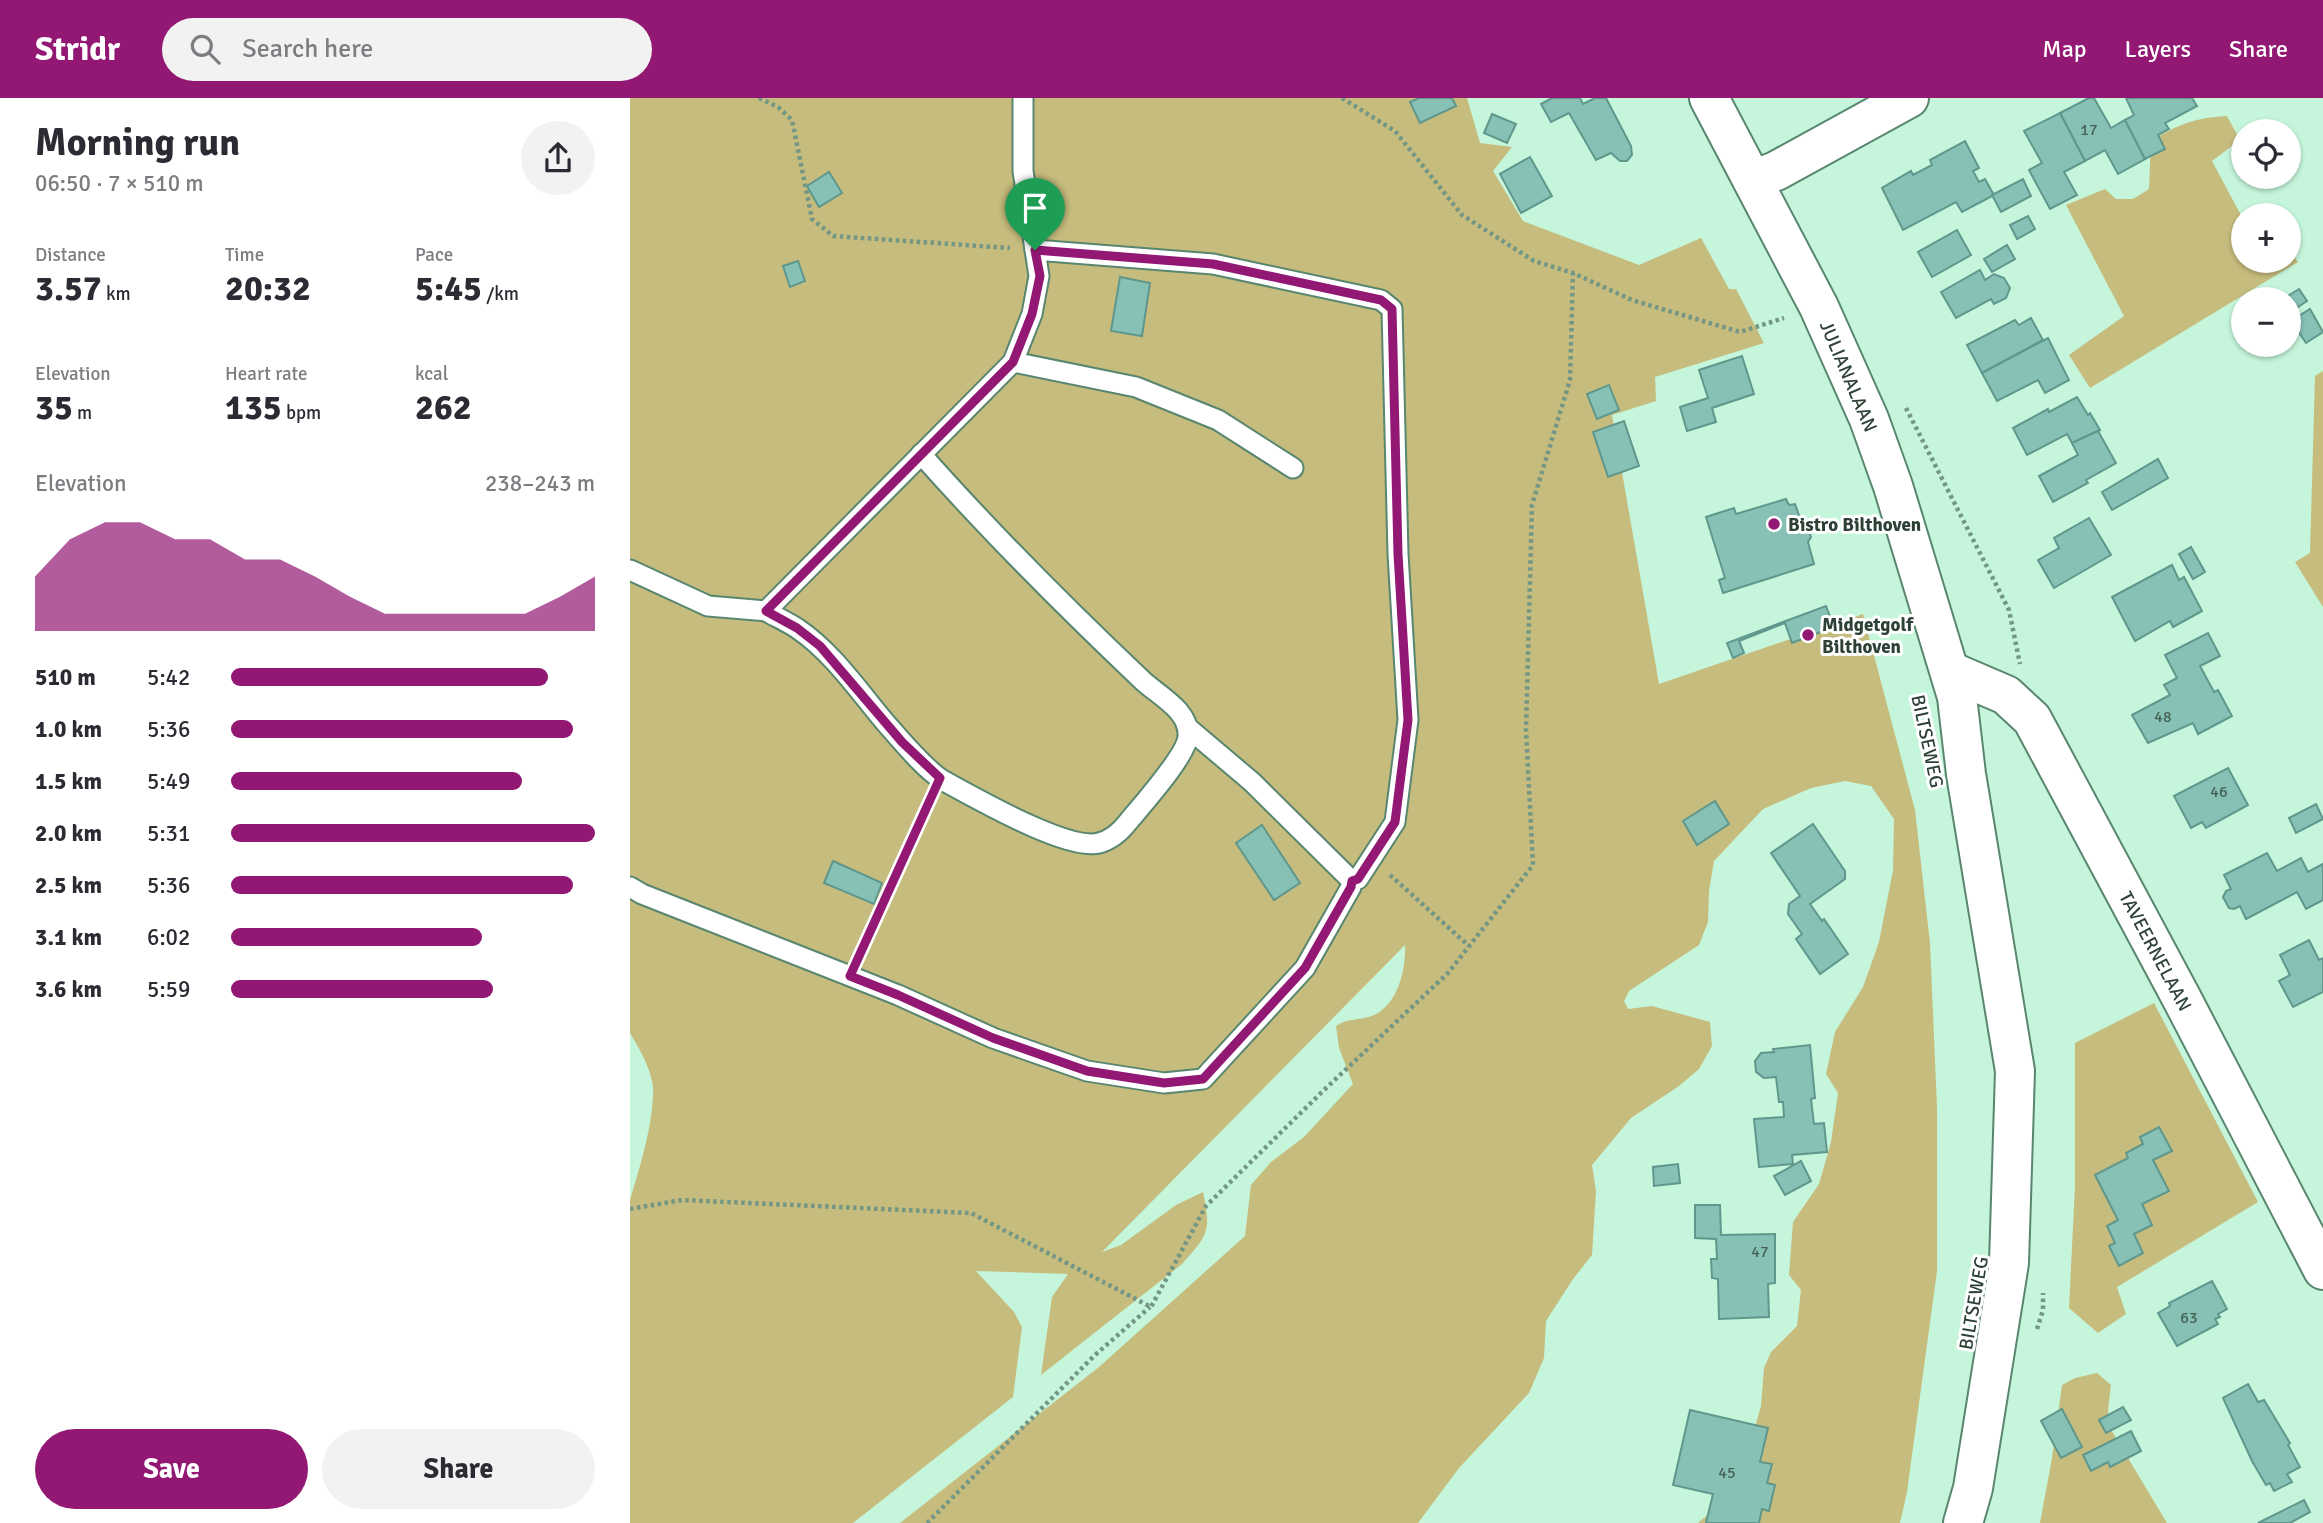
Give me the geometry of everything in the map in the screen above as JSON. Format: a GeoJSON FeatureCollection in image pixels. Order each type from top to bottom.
{"type":"FeatureCollection","features":[{"type":"Feature","properties":{"kind":"street","name":"JULIANALAAN"},"geometry":{"type":"LineString","coordinates":[[1709,98],[1819,307],[1869,419],[1893,486],[1950,671]]}},
{"type":"Feature","properties":{"kind":"street"},"geometry":{"type":"LineString","coordinates":[[1753,180],[1776,171],[1909,98]]}},
{"type":"Feature","properties":{"kind":"street","name":"TAVEERNELAAN"},"geometry":{"type":"LineString","coordinates":[[1950,671],[2006,695],[2032,719],[2323,1270]]}},
{"type":"Feature","properties":{"kind":"street","name":"BILTSEWEG"},"geometry":{"type":"LineString","coordinates":[[1950,671],[1957,697],[1966,774],[2015,1071],[2009,1263],[1973,1488],[1964,1523]]}},
{"type":"Feature","properties":{"kind":"lane"},"geometry":{"type":"LineString","coordinates":[[766,611],[1013,362],[1032,314],[1040,276],[1023,171],[1023,98]]}},
{"type":"Feature","properties":{"kind":"lane"},"geometry":{"type":"LineString","coordinates":[[1035,250],[1213,264],[1381,300],[1392,309],[1398,554],[1408,720],[1395,822],[1358,879],[1352,881]]}},
{"type":"Feature","properties":{"kind":"lane"},"geometry":{"type":"LineString","coordinates":[[1013,362],[1136,387],[1218,420],[1293,468]]}},
{"type":"Feature","properties":{"kind":"lane"},"geometry":{"type":"LineString","coordinates":[[922,454],[1069,611],[1175,708],[1187,727],[1252,782],[1352,881]]}},
{"type":"Feature","properties":{"kind":"lane"},"geometry":{"type":"LineString","coordinates":[[630,570],[708,606],[766,611],[797,628],[820,646],[902,742],[940,778],[1025,822],[1080,843],[1097,844],[1121,831],[1170,771],[1187,742],[1187,727]]}},
{"type":"Feature","properties":{"kind":"lane"},"geometry":{"type":"LineString","coordinates":[[630,887],[898,995],[993,1038],[1087,1071],[1164,1083],[1203,1079],[1305,968],[1352,881]]}},
{"type":"Feature","properties":{"kind":"path"},"geometry":{"type":"LineString","coordinates":[[759,98],[778,107],[792,120],[812,219],[833,236],[1035,250]]}},
{"type":"Feature","properties":{"kind":"path"},"geometry":{"type":"LineString","coordinates":[[1342,98],[1395,131],[1462,215],[1534,261],[1573,273],[1632,300],[1740,332],[1819,307]]}},
{"type":"Feature","properties":{"kind":"path"},"geometry":{"type":"LineString","coordinates":[[928,1523],[1095,1355],[1151,1307],[1206,1206],[1448,974],[1533,865],[1525,730],[1532,505],[1570,380],[1573,273]]}},
{"type":"Feature","properties":{"kind":"path"},"geometry":{"type":"LineString","coordinates":[[850,976],[940,778]]}},
{"type":"Feature","properties":{"kind":"path"},"geometry":{"type":"LineString","coordinates":[[1371,858],[1469,946]]}},
{"type":"Feature","properties":{"kind":"path"},"geometry":{"type":"LineString","coordinates":[[630,1209],[682,1200],[971,1213],[1151,1307]]}},
{"type":"Feature","properties":{"kind":"shaded area"},"geometry":{"type":"Polygon","coordinates":[[[630,98],[1467,98],[1480,143],[1512,147],[1493,171],[1523,221],[1639,265],[1701,238],[1729,289],[1736,289],[1764,343],[1655,377],[1656,401],[1612,415],[1659,684],[1863,614],[1915,810],[1930,943],[1937,1107],[1937,1271],[1907,1492],[1900,1523],[1698,1523],[1717,1507],[1746,1459],[1761,1406],[1764,1368],[1771,1352],[1797,1326],[1801,1290],[1789,1275],[1793,1222],[1819,1184],[1831,1142],[1838,1093],[1826,1074],[1835,1032],[1863,987],[1879,942],[1893,870],[1894,819],[1871,786],[1845,781],[1811,788],[1763,809],[1714,861],[1708,922],[1699,945],[1629,991],[1624,1001],[1628,1009],[1652,1006],[1710,1022],[1712,1046],[1699,1069],[1631,1118],[1592,1165],[1596,1191],[1592,1255],[1546,1321],[1544,1358],[1529,1393],[1459,1468],[1418,1523],[900,1523],[1099,1367],[1245,1236],[1251,1185],[1271,1162],[1304,1137],[1353,1084],[1339,1048],[1336,1026],[1378,1013],[1391,1000],[1400,983],[1405,945],[1102,1252],[1121,1245],[1176,1205],[1203,1192],[1207,1215],[1206,1231],[1191,1254],[1182,1264],[1041,1375],[1052,1297],[1068,1274],[976,1271],[1014,1312],[1022,1327],[1013,1397],[853,1523],[630,1523],[630,1200],[649,1130],[653,1088],[648,1067],[630,1033],[630,98]]]}},
{"type":"Feature","properties":{"kind":"shaded area"},"geometry":{"type":"Polygon","coordinates":[[[2227,116],[2231,123],[2231,147],[2212,161],[2234,203],[2231,203],[2231,273],[2280,273],[2257,287],[2231,287],[2231,303],[2090,388],[2069,355],[2124,316],[2066,205],[2105,189],[2116,199],[2133,199],[2149,189],[2151,141],[2170,130],[2205,118],[2227,116]]]}},
{"type":"Feature","properties":{"kind":"shaded area"},"geometry":{"type":"Polygon","coordinates":[[[2323,371],[2323,607],[2295,562],[2310,553],[2315,376],[2323,371]]]}},
{"type":"Feature","properties":{"kind":"shaded area"},"geometry":{"type":"Polygon","coordinates":[[[2154,1003],[2258,1202],[2117,1287],[2126,1314],[2098,1333],[2069,1308],[2075,1186],[2075,1043],[2154,1003]]]}},
{"type":"Feature","properties":{"kind":"shaded area"},"geometry":{"type":"Polygon","coordinates":[[[2097,1373],[2111,1385],[2108,1410],[2110,1428],[2167,1523],[2040,1523],[2062,1385],[2075,1378],[2097,1373]]]}},
{"type":"Feature","properties":{"kind":"building"},"geometry":{"type":"Polygon","coordinates":[[[1419,98],[1452,98],[1456,106],[1420,123],[1410,102],[1419,98]]]}},
{"type":"Feature","properties":{"kind":"building"},"geometry":{"type":"Polygon","coordinates":[[[1552,98],[1580,98],[1583,104],[1595,98],[1606,98],[1631,146],[1632,155],[1627,161],[1620,161],[1611,153],[1596,160],[1569,113],[1551,122],[1541,104],[1552,98]]]}},
{"type":"Feature","properties":{"kind":"building"},"geometry":{"type":"Polygon","coordinates":[[[2094,98],[2111,128],[2125,120],[2145,159],[2118,174],[2105,150],[2085,161],[2060,113],[2094,98]]]}},
{"type":"Feature","properties":{"kind":"building"},"geometry":{"type":"Polygon","coordinates":[[[2126,98],[2192,98],[2197,106],[2165,123],[2169,129],[2158,135],[2165,149],[2145,159],[2125,120],[2134,115],[2126,98]]]}},
{"type":"Feature","properties":{"kind":"building"},"geometry":{"type":"Polygon","coordinates":[[[2060,113],[2085,161],[2064,172],[2077,195],[2050,209],[2029,170],[2042,163],[2024,131],[2060,113]]]}},
{"type":"Feature","properties":{"kind":"building"},"geometry":{"type":"Polygon","coordinates":[[[1492,114],[1516,124],[1507,143],[1484,133],[1492,114]]]}},
{"type":"Feature","properties":{"kind":"building"},"geometry":{"type":"Polygon","coordinates":[[[1965,141],[1979,168],[1973,171],[1979,182],[1985,179],[1994,195],[1962,212],[1956,202],[1903,230],[1882,188],[1911,171],[1913,175],[1932,165],[1930,160],[1965,141]]]}},
{"type":"Feature","properties":{"kind":"building"},"geometry":{"type":"Polygon","coordinates":[[[1530,157],[1552,196],[1521,213],[1500,174],[1530,157]]]}},
{"type":"Feature","properties":{"kind":"building"},"geometry":{"type":"Polygon","coordinates":[[[829,172],[842,193],[819,207],[807,186],[829,172]]]}},
{"type":"Feature","properties":{"kind":"building"},"geometry":{"type":"Polygon","coordinates":[[[2023,179],[2031,196],[2001,212],[1992,195],[2023,179]]]}},
{"type":"Feature","properties":{"kind":"building"},"geometry":{"type":"Polygon","coordinates":[[[2028,216],[2035,229],[2017,239],[2010,225],[2028,216]]]}},
{"type":"Feature","properties":{"kind":"building"},"geometry":{"type":"Polygon","coordinates":[[[1957,230],[1971,255],[1932,277],[1918,252],[1957,230]]]}},
{"type":"Feature","properties":{"kind":"building"},"geometry":{"type":"Polygon","coordinates":[[[2007,245],[2015,259],[1992,272],[1984,259],[2007,245]]]}},
{"type":"Feature","properties":{"kind":"building"},"geometry":{"type":"Polygon","coordinates":[[[798,261],[805,281],[790,287],[783,266],[798,261]]]}},
{"type":"Feature","properties":{"kind":"building"},"geometry":{"type":"Polygon","coordinates":[[[1980,270],[1985,280],[1994,274],[2004,278],[2010,288],[2006,298],[1994,304],[1991,299],[1956,318],[1941,292],[1980,270]]]}},
{"type":"Feature","properties":{"kind":"building"},"geometry":{"type":"Polygon","coordinates":[[[1120,277],[1150,283],[1142,336],[1111,331],[1120,277]]]}},
{"type":"Feature","properties":{"kind":"building"},"geometry":{"type":"Polygon","coordinates":[[[2301,292],[2307,301],[2301,305],[2301,292]]]}},
{"type":"Feature","properties":{"kind":"building"},"geometry":{"type":"Polygon","coordinates":[[[2310,309],[2323,332],[2306,343],[2301,336],[2301,315],[2310,309]]]}},
{"type":"Feature","properties":{"kind":"building"},"geometry":{"type":"Polygon","coordinates":[[[2031,318],[2043,340],[1982,373],[1967,345],[2015,320],[2019,325],[2031,318]]]}},
{"type":"Feature","properties":{"kind":"building"},"geometry":{"type":"Polygon","coordinates":[[[2048,338],[2069,380],[2045,393],[2038,380],[1997,401],[1982,373],[2048,338]]]}},
{"type":"Feature","properties":{"kind":"building"},"geometry":{"type":"Polygon","coordinates":[[[1742,356],[1754,394],[1712,408],[1716,422],[1687,431],[1680,407],[1708,398],[1699,370],[1742,356]]]}},
{"type":"Feature","properties":{"kind":"building"},"geometry":{"type":"Polygon","coordinates":[[[1609,385],[1619,410],[1597,419],[1587,394],[1609,385]]]}},
{"type":"Feature","properties":{"kind":"building"},"geometry":{"type":"Polygon","coordinates":[[[2077,397],[2100,430],[2072,443],[2067,434],[2027,455],[2013,428],[2077,397]]]}},
{"type":"Feature","properties":{"kind":"building"},"geometry":{"type":"Polygon","coordinates":[[[1624,421],[1639,466],[1608,477],[1593,432],[1624,421]]]}},
{"type":"Feature","properties":{"kind":"building"},"geometry":{"type":"Polygon","coordinates":[[[2100,430],[2098,431],[2116,463],[2086,480],[2088,483],[2053,502],[2039,476],[2078,455],[2072,443],[2100,430]]]}},
{"type":"Feature","properties":{"kind":"building"},"geometry":{"type":"Polygon","coordinates":[[[2158,459],[2168,478],[2112,510],[2102,492],[2158,459]]]}},
{"type":"Feature","properties":{"kind":"building"},"geometry":{"type":"Polygon","coordinates":[[[1786,499],[1789,505],[1795,504],[1800,518],[1806,521],[1814,564],[1723,593],[1719,580],[1725,578],[1706,517],[1734,508],[1736,514],[1786,499]]]}},
{"type":"Feature","properties":{"kind":"building"},"geometry":{"type":"Polygon","coordinates":[[[2089,518],[2111,555],[2054,588],[2038,560],[2059,548],[2054,538],[2089,518]]]}},
{"type":"Feature","properties":{"kind":"building"},"geometry":{"type":"Polygon","coordinates":[[[2191,547],[2205,572],[2193,579],[2179,554],[2191,547]]]}},
{"type":"Feature","properties":{"kind":"building"},"geometry":{"type":"Polygon","coordinates":[[[2172,565],[2179,580],[2184,577],[2202,611],[2173,627],[2170,621],[2135,641],[2112,597],[2172,565]]]}},
{"type":"Feature","properties":{"kind":"building"},"geometry":{"type":"Polygon","coordinates":[[[1826,606],[1834,627],[1792,643],[1785,623],[1739,641],[1744,653],[1733,658],[1727,643],[1826,606]]]}},
{"type":"Feature","properties":{"kind":"building"},"geometry":{"type":"Polygon","coordinates":[[[2208,633],[2220,656],[2200,666],[2214,692],[2218,690],[2232,716],[2198,734],[2193,723],[2148,743],[2132,715],[2170,695],[2164,685],[2177,678],[2165,655],[2208,633]]]}},
{"type":"Feature","properties":{"kind":"building"},"geometry":{"type":"Polygon","coordinates":[[[2228,768],[2248,805],[2206,828],[2202,822],[2191,828],[2174,796],[2228,768]]]}},
{"type":"Feature","properties":{"kind":"building"},"geometry":{"type":"Polygon","coordinates":[[[1715,801],[1729,824],[1697,845],[1683,821],[1715,801]]]}},
{"type":"Feature","properties":{"kind":"building"},"geometry":{"type":"Polygon","coordinates":[[[2316,804],[2323,819],[2296,833],[2289,818],[2316,804]]]}},
{"type":"Feature","properties":{"kind":"building"},"geometry":{"type":"Polygon","coordinates":[[[1813,824],[1845,871],[1845,879],[1810,904],[1848,954],[1820,974],[1796,939],[1802,934],[1788,914],[1789,904],[1800,896],[1771,853],[1813,824]]]}},
{"type":"Feature","properties":{"kind":"building"},"geometry":{"type":"Polygon","coordinates":[[[1262,825],[1300,883],[1274,900],[1236,843],[1262,825]]]}},
{"type":"Feature","properties":{"kind":"building"},"geometry":{"type":"Polygon","coordinates":[[[2267,853],[2277,871],[2301,858],[2308,872],[2323,864],[2323,900],[2306,909],[2297,892],[2246,919],[2240,906],[2229,908],[2223,897],[2226,891],[2231,889],[2224,875],[2267,853]]]}},
{"type":"Feature","properties":{"kind":"building"},"geometry":{"type":"Polygon","coordinates":[[[833,861],[882,883],[874,904],[824,883],[833,861]]]}},
{"type":"Feature","properties":{"kind":"building"},"geometry":{"type":"Polygon","coordinates":[[[2309,940],[2319,960],[2323,958],[2323,992],[2293,1007],[2279,981],[2290,975],[2280,955],[2309,940]]]}},
{"type":"Feature","properties":{"kind":"building"},"geometry":{"type":"Polygon","coordinates":[[[1810,1045],[1815,1098],[1811,1099],[1814,1124],[1824,1123],[1827,1152],[1792,1155],[1793,1164],[1759,1167],[1754,1119],[1784,1117],[1776,1077],[1764,1078],[1756,1072],[1755,1061],[1761,1053],[1774,1052],[1773,1049],[1810,1045]]]}},
{"type":"Feature","properties":{"kind":"building"},"geometry":{"type":"Polygon","coordinates":[[[2159,1127],[2172,1151],[2153,1160],[2169,1191],[2142,1204],[2152,1225],[2134,1234],[2143,1253],[2119,1266],[2109,1246],[2115,1243],[2107,1226],[2118,1220],[2095,1175],[2128,1158],[2126,1153],[2143,1144],[2140,1137],[2159,1127]]]}},
{"type":"Feature","properties":{"kind":"building"},"geometry":{"type":"Polygon","coordinates":[[[1801,1161],[1811,1181],[1785,1195],[1774,1176],[1801,1161]]]}},
{"type":"Feature","properties":{"kind":"building"},"geometry":{"type":"Polygon","coordinates":[[[1678,1164],[1680,1183],[1654,1186],[1653,1167],[1678,1164]]]}},
{"type":"Feature","properties":{"kind":"building"},"geometry":{"type":"Polygon","coordinates":[[[1695,1205],[1720,1205],[1721,1235],[1775,1234],[1775,1283],[1768,1284],[1769,1317],[1719,1319],[1718,1279],[1712,1278],[1711,1259],[1717,1259],[1716,1239],[1695,1238],[1695,1205]]]}},
{"type":"Feature","properties":{"kind":"building"},"geometry":{"type":"Polygon","coordinates":[[[2212,1281],[2227,1309],[2215,1319],[2218,1324],[2177,1346],[2158,1313],[2170,1306],[2169,1303],[2212,1281]]]}},
{"type":"Feature","properties":{"kind":"building"},"geometry":{"type":"Polygon","coordinates":[[[2248,1384],[2258,1402],[2264,1400],[2290,1443],[2288,1445],[2300,1467],[2287,1474],[2292,1482],[2274,1491],[2270,1483],[2266,1485],[2252,1461],[2223,1398],[2248,1384]]]}},
{"type":"Feature","properties":{"kind":"building"},"geometry":{"type":"Polygon","coordinates":[[[2123,1407],[2131,1420],[2106,1433],[2099,1420],[2123,1407]]]}},
{"type":"Feature","properties":{"kind":"building"},"geometry":{"type":"Polygon","coordinates":[[[2062,1409],[2082,1447],[2061,1458],[2041,1421],[2062,1409]]]}},
{"type":"Feature","properties":{"kind":"building"},"geometry":{"type":"Polygon","coordinates":[[[1690,1410],[1768,1428],[1760,1462],[1772,1464],[1767,1483],[1775,1485],[1769,1511],[1762,1509],[1759,1523],[1706,1523],[1713,1494],[1673,1485],[1690,1410]]]}},
{"type":"Feature","properties":{"kind":"building"},"geometry":{"type":"Polygon","coordinates":[[[2131,1431],[2141,1451],[2110,1467],[2108,1462],[2091,1471],[2083,1455],[2131,1431]]]}},
{"type":"Feature","properties":{"kind":"building"},"geometry":{"type":"Polygon","coordinates":[[[2304,1500],[2310,1512],[2290,1523],[2258,1523],[2304,1500]]]}},
{"type":"Feature","properties":{"kind":"place","name":"Bistro Bilthoven"},"geometry":{"type":"Point","coordinates":[1774,524]}},
{"type":"Feature","properties":{"kind":"place","name":"Midgetgolf Bilthoven"},"geometry":{"type":"Point","coordinates":[1808,635]}},
{"type":"Feature","properties":{"kind":"route"},"geometry":{"type":"LineString","coordinates":[[1035,250],[1213,264],[1381,300],[1392,309],[1398,554],[1408,720],[1395,822],[1358,879],[1352,881],[1305,968],[1203,1079],[1164,1083],[1087,1071],[993,1038],[850,976],[940,778],[902,742],[820,646],[797,628],[766,611],[1013,362],[1032,314],[1040,276],[1035,250]]}}]}
